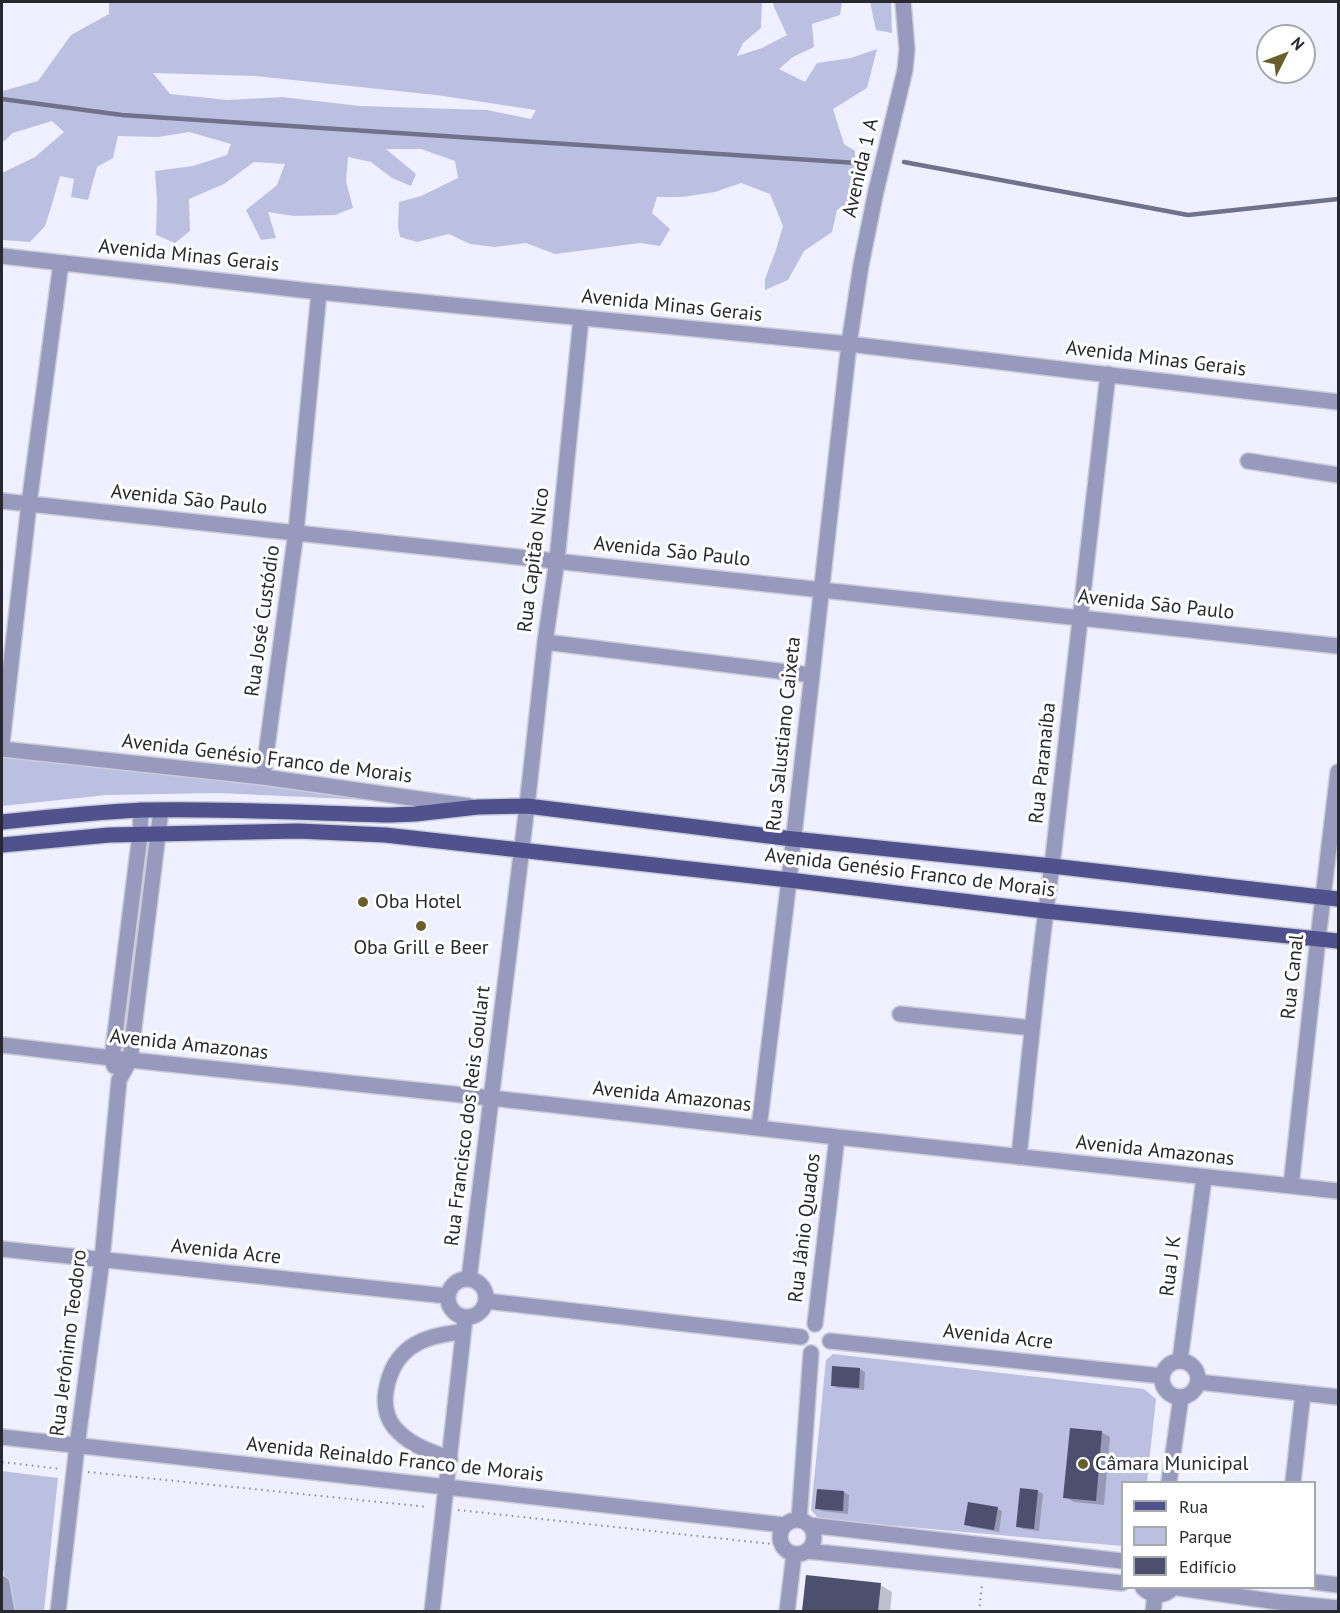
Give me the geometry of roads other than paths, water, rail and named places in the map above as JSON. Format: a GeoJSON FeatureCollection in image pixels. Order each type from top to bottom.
{"type":"FeatureCollection","features":[{"type":"Feature","properties":{"kind":"main road","name":"Avenida Genésio Franco de Morais"},"geometry":{"type":"LineString","coordinates":[[478,807],[527,806],[793,839],[1331,898]]}},
{"type":"Feature","properties":{"kind":"main road"},"geometry":{"type":"LineString","coordinates":[[2,822],[141,810],[198,809],[391,815],[478,807]]}},
{"type":"Feature","properties":{"kind":"main road","name":"Avenida Genésio Franco de Morais"},"geometry":{"type":"LineString","coordinates":[[2,846],[77,837],[159,834],[298,831],[385,835],[1045,911],[1338,941]]}},
{"type":"Feature","properties":{"kind":"street","name":"Avenida 1 A"},"geometry":{"type":"LineString","coordinates":[[849,344],[861,265],[905,70],[907,49],[903,2]]}},
{"type":"Feature","properties":{"kind":"street","name":"Avenida Minas Gerais"},"geometry":{"type":"LineString","coordinates":[[2,256],[319,292],[849,344],[1338,402]]}},
{"type":"Feature","properties":{"kind":"street"},"geometry":{"type":"LineString","coordinates":[[2,743],[29,504],[61,263]]}},
{"type":"Feature","properties":{"kind":"street","name":"Rua José Custódio"},"geometry":{"type":"LineString","coordinates":[[263,777],[296,532],[319,292]]}},
{"type":"Feature","properties":{"kind":"street","name":"Rua Capitão Nico"},"geometry":{"type":"LineString","coordinates":[[527,806],[545,642],[557,560],[581,318]]}},
{"type":"Feature","properties":{"kind":"street","name":"Rua Salustiano Caixeta"},"geometry":{"type":"LineString","coordinates":[[759,1128],[849,344]]}},
{"type":"Feature","properties":{"kind":"street","name":"Rua Paranaíba"},"geometry":{"type":"LineString","coordinates":[[1020,1157],[1045,911],[1108,375]]}},
{"type":"Feature","properties":{"kind":"street"},"geometry":{"type":"LineString","coordinates":[[1248,461],[1338,475]]}},
{"type":"Feature","properties":{"kind":"street","name":"Avenida São Paulo"},"geometry":{"type":"LineString","coordinates":[[2,501],[1338,646]]}},
{"type":"Feature","properties":{"kind":"street"},"geometry":{"type":"LineString","coordinates":[[545,642],[811,675]]}},
{"type":"Feature","properties":{"kind":"street","name":"Avenida Genésio Franco de Morais"},"geometry":{"type":"LineString","coordinates":[[2,749],[263,777],[478,807]]}},
{"type":"Feature","properties":{"kind":"street","name":"Rua Canal"},"geometry":{"type":"LineString","coordinates":[[1291,1186],[1318,939],[1331,898],[1338,772]]}},
{"type":"Feature","properties":{"kind":"street"},"geometry":{"type":"LineString","coordinates":[[521,850],[527,806]]}},
{"type":"Feature","properties":{"kind":"street","name":"Rua Jerônimo Teodoro"},"geometry":{"type":"LineString","coordinates":[[58,1611],[102,1260],[119,1080],[112,1058],[140,835],[141,810]]}},
{"type":"Feature","properties":{"kind":"street","name":"Rua Jerônimo Teodoro"},"geometry":{"type":"LineString","coordinates":[[119,1080],[130,1060],[161,810]]}},
{"type":"Feature","properties":{"kind":"street","name":"Rua Francisco dos Reis Goulart"},"geometry":{"type":"LineString","coordinates":[[469,1279],[521,850]]}},
{"type":"Feature","properties":{"kind":"street"},"geometry":{"type":"LineString","coordinates":[[900,1014],[1032,1028]]}},
{"type":"Feature","properties":{"kind":"street","name":"Avenida Amazonas"},"geometry":{"type":"LineString","coordinates":[[2,1045],[1338,1191]]}},
{"type":"Feature","properties":{"kind":"street","name":"Rua Jânio Quados"},"geometry":{"type":"LineString","coordinates":[[815,1324],[837,1137]]}},
{"type":"Feature","properties":{"kind":"street","name":"Rua J K"},"geometry":{"type":"LineString","coordinates":[[1180,1360],[1204,1178]]}},
{"type":"Feature","properties":{"kind":"street","name":"Avenida Acre"},"geometry":{"type":"LineString","coordinates":[[2,1249],[447,1296]]}},
{"type":"Feature","properties":{"kind":"street"},"geometry":{"type":"LineString","coordinates":[[432,1611],[450,1459],[464,1325],[452,1311],[447,1296],[454,1283],[469,1279],[480,1284],[484,1289],[486,1301],[481,1312],[471,1317],[464,1325],[430,1337],[409,1348],[395,1363],[389,1375],[385,1399],[390,1422],[406,1439],[416,1446],[450,1459]]}},
{"type":"Feature","properties":{"kind":"street"},"geometry":{"type":"LineString","coordinates":[[486,1301],[801,1337]]}},
{"type":"Feature","properties":{"kind":"street"},"geometry":{"type":"LineString","coordinates":[[815,1324],[825,1327],[830,1336],[829,1346],[822,1353],[811,1353],[803,1347],[801,1337],[806,1328],[815,1324]]}},
{"type":"Feature","properties":{"kind":"street","name":"Avenida Acre"},"geometry":{"type":"LineString","coordinates":[[830,1341],[1162,1376]]}},
{"type":"Feature","properties":{"kind":"street"},"geometry":{"type":"LineString","coordinates":[[798,1523],[811,1353]]}},
{"type":"Feature","properties":{"kind":"street"},"geometry":{"type":"LineString","coordinates":[[1180,1360],[1196,1369],[1198,1382],[1192,1393],[1180,1397],[1174,1396],[1164,1388],[1162,1376],[1168,1365],[1180,1360]]}},
{"type":"Feature","properties":{"kind":"street"},"geometry":{"type":"LineString","coordinates":[[1198,1382],[1338,1397]]}},
{"type":"Feature","properties":{"kind":"street"},"geometry":{"type":"LineString","coordinates":[[1293,1481],[1303,1393]]}},
{"type":"Feature","properties":{"kind":"street"},"geometry":{"type":"LineString","coordinates":[[1169,1481],[1180,1397]]}},
{"type":"Feature","properties":{"kind":"street","name":"Avenida Reinaldo Franco de Morais"},"geometry":{"type":"LineString","coordinates":[[2,1437],[446,1487],[798,1523],[1121,1561]]}},
{"type":"Feature","properties":{"kind":"street"},"geometry":{"type":"LineString","coordinates":[[798,1523],[780,1534],[781,1545],[787,1551],[1121,1583]]}},
{"type":"Feature","properties":{"kind":"street"},"geometry":{"type":"LineString","coordinates":[[798,1523],[812,1529],[814,1538],[811,1547],[801,1552]]}},
{"type":"Feature","properties":{"kind":"street"},"geometry":{"type":"LineString","coordinates":[[787,1611],[801,1552]]}},
{"type":"Feature","properties":{"kind":"street"},"geometry":{"type":"LineString","coordinates":[[1316,1582],[1338,1585]]}},
{"type":"Feature","properties":{"kind":"street"},"geometry":{"type":"LineString","coordinates":[[2,1584],[7,1611]]}},
{"type":"Feature","properties":{"kind":"street"},"geometry":{"type":"LineString","coordinates":[[1153,1611],[1149,1591],[1166,1593],[1171,1589]]}},
{"type":"Feature","properties":{"kind":"street"},"geometry":{"type":"LineString","coordinates":[[1192,1589],[1278,1602],[1338,1608]]}},
{"type":"Feature","properties":{"kind":"waterway"},"geometry":{"type":"LineString","coordinates":[[2,99],[122,115],[857,163]]}},
{"type":"Feature","properties":{"kind":"waterway"},"geometry":{"type":"LineString","coordinates":[[904,162],[1188,215],[1338,199]]}},
{"type":"Feature","properties":{"kind":"place","name":"Oba Hotel"},"geometry":{"type":"Point","coordinates":[363,902]}},
{"type":"Feature","properties":{"kind":"place","name":"Oba Grill e Beer"},"geometry":{"type":"Point","coordinates":[421,926]}},
{"type":"Feature","properties":{"kind":"place","name":"Câmara Municipal"},"geometry":{"type":"Point","coordinates":[1083,1464]}}]}
